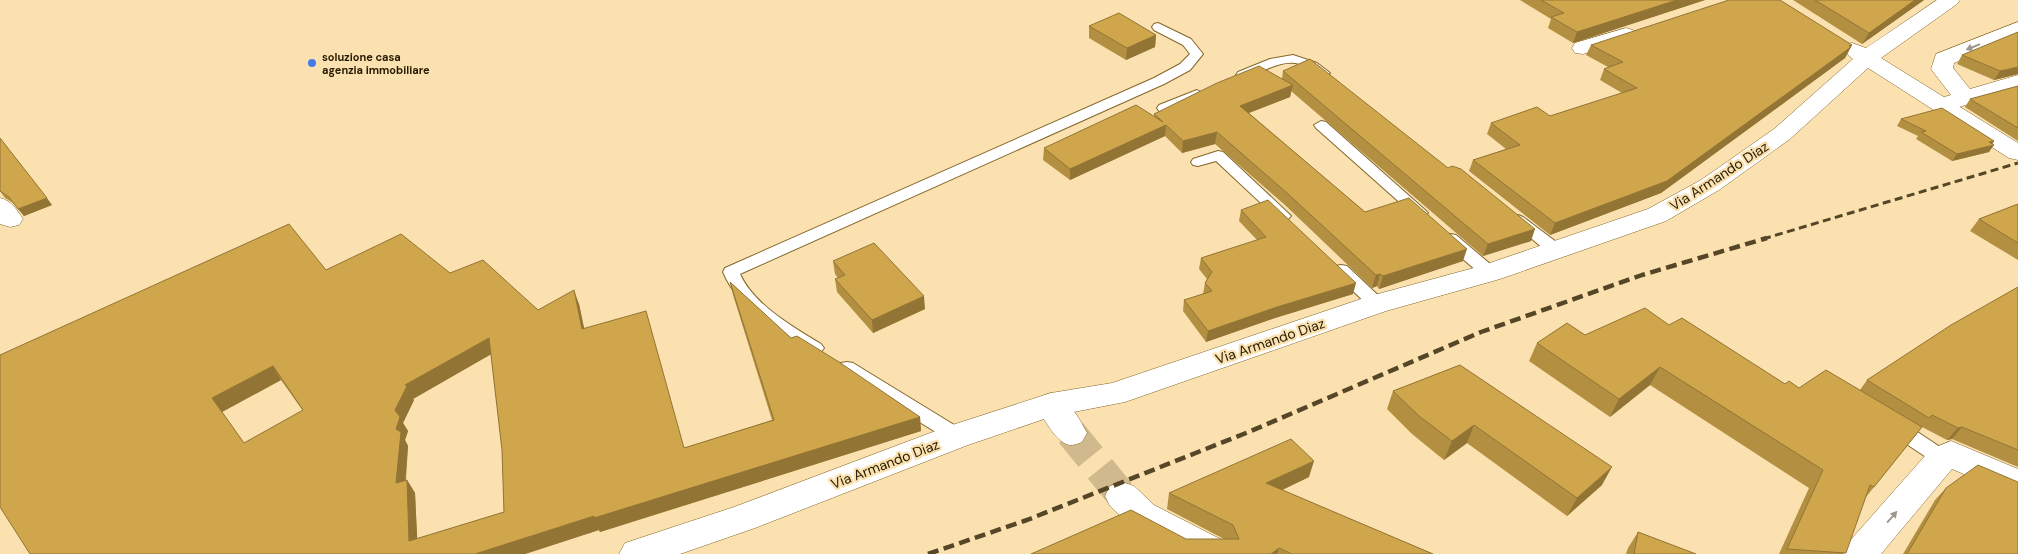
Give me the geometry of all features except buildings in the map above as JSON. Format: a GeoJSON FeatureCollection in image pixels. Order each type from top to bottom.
{"type":"FeatureCollection","features":[{"type":"Feature","properties":{"kind":"street","name":"Via Armando Diaz"},"geometry":{"type":"LineString","coordinates":[[637,554],[743,518],[957,436],[1051,405],[1114,394],[1377,304],[1490,273],[1557,252],[1657,215],[1710,185],[1782,134],[1866,58],[1950,0]]}},
{"type":"Feature","properties":{"kind":"street"},"geometry":{"type":"LineString","coordinates":[[1583,48],[1647,27]]}},
{"type":"Feature","properties":{"kind":"street"},"geometry":{"type":"LineString","coordinates":[[1965,98],[1942,69],[1944,59],[2018,28]]}},
{"type":"Feature","properties":{"kind":"street"},"geometry":{"type":"LineString","coordinates":[[1833,37],[2018,153]]}},
{"type":"Feature","properties":{"kind":"street"},"geometry":{"type":"LineString","coordinates":[[1940,105],[2018,82]]}},
{"type":"Feature","properties":{"kind":"street"},"geometry":{"type":"LineString","coordinates":[[1051,405],[1071,433]]}},
{"type":"Feature","properties":{"kind":"street"},"geometry":{"type":"LineString","coordinates":[[1860,554],[1942,458],[1951,454],[2018,484]]}},
{"type":"Feature","properties":{"kind":"street"},"geometry":{"type":"LineString","coordinates":[[1122,496],[1142,515],[1216,554]]}},
{"type":"Feature","properties":{"kind":"lane"},"geometry":{"type":"LineString","coordinates":[[957,436],[790,333],[763,312],[732,279],[730,272],[1159,81],[1185,67],[1197,54],[1187,42],[1158,27]]}},
{"type":"Feature","properties":{"kind":"lane"},"geometry":{"type":"LineString","coordinates":[[1233,79],[1281,60],[1298,58],[1314,65],[1337,84]]}},
{"type":"Feature","properties":{"kind":"lane"},"geometry":{"type":"LineString","coordinates":[[1164,108],[1207,90]]}},
{"type":"Feature","properties":{"kind":"lane"},"geometry":{"type":"LineString","coordinates":[[1320,125],[1490,273]]}},
{"type":"Feature","properties":{"kind":"lane"},"geometry":{"type":"LineString","coordinates":[[1198,162],[1218,155],[1291,223]]}},
{"type":"Feature","properties":{"kind":"lane"},"geometry":{"type":"LineString","coordinates":[[1506,211],[1557,252]]}},
{"type":"Feature","properties":{"kind":"lane"},"geometry":{"type":"LineString","coordinates":[[1327,257],[1377,304]]}},
{"type":"Feature","properties":{"kind":"lane"},"geometry":{"type":"LineString","coordinates":[[1880,417],[1913,437],[1942,458]]}},
{"type":"Feature","properties":{"kind":"tunnel"},"geometry":{"type":"LineString","coordinates":[[1071,433],[1122,496]]}},
{"type":"Feature","properties":{"kind":"railway"},"geometry":{"type":"LineString","coordinates":[[1763,239],[2018,163]]}},
{"type":"Feature","properties":{"kind":"railway"},"geometry":{"type":"LineString","coordinates":[[928,554],[1027,520],[1251,431],[1481,332],[1642,275],[1767,238]]}},
{"type":"Feature","properties":{"kind":"place","name":"soluzione casa agenzia immobiliare"},"geometry":{"type":"Point","coordinates":[312,63]}}]}
